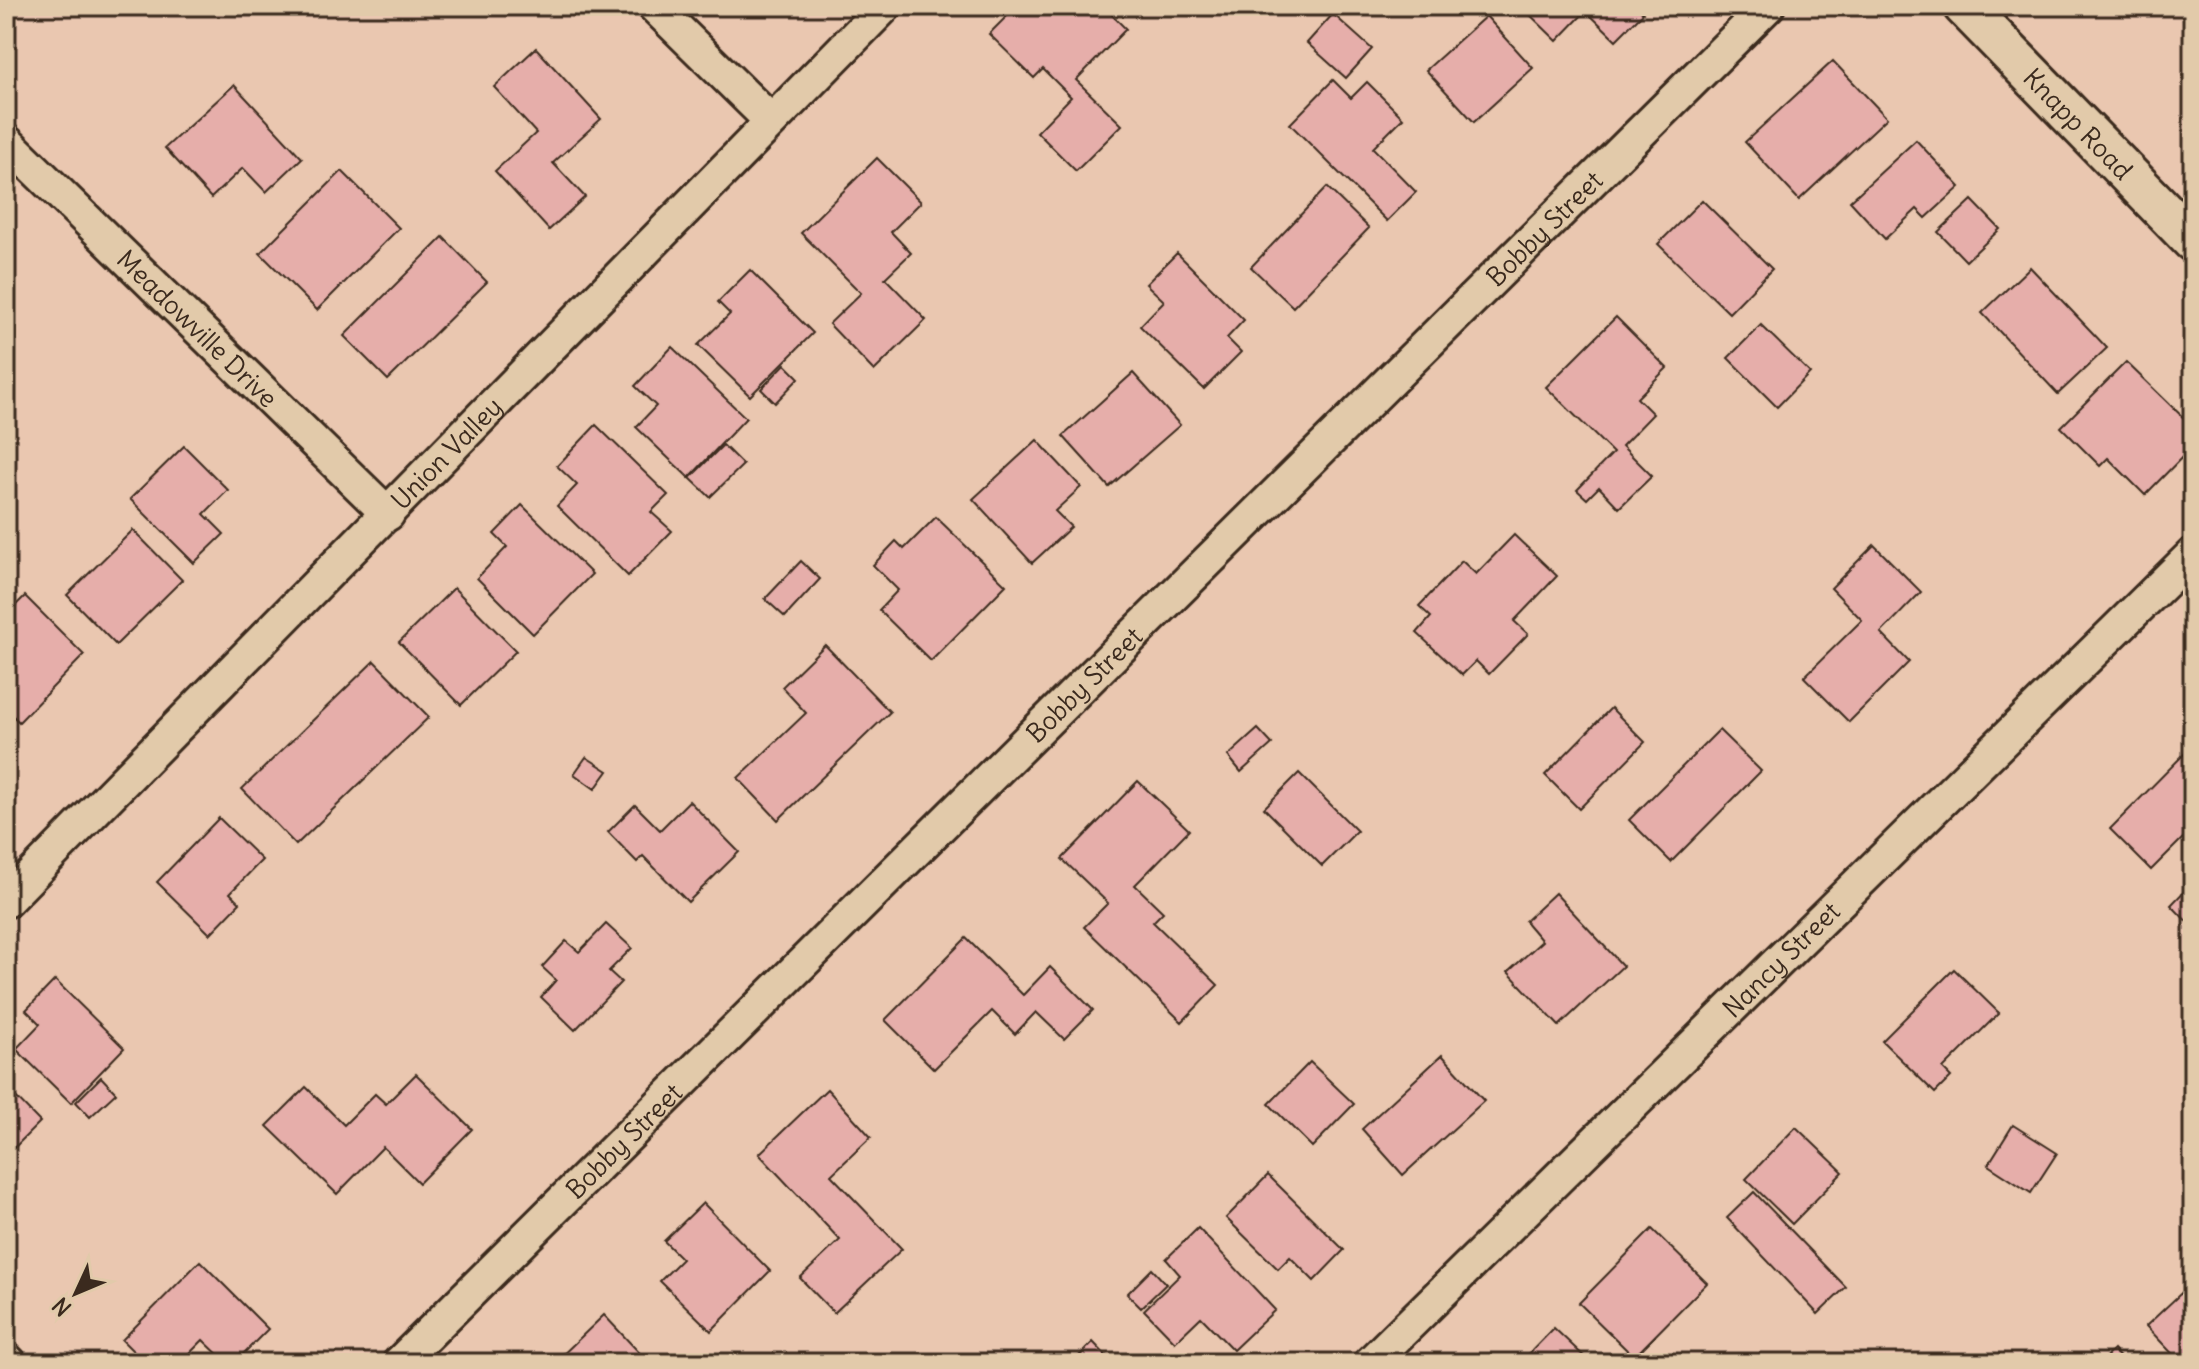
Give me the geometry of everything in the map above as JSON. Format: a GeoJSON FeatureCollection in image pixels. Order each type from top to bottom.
{"type":"FeatureCollection","features":[{"type":"Feature","properties":{"kind":"street"},"geometry":{"type":"LineString","coordinates":[[654,6],[771,121]]}},
{"type":"Feature","properties":{"kind":"street","name":"Union Valley"},"geometry":{"type":"LineString","coordinates":[[6,901],[885,6]]}},
{"type":"Feature","properties":{"kind":"street","name":"Bobby Street"},"geometry":{"type":"LineString","coordinates":[[399,1363],[1768,6]]}},
{"type":"Feature","properties":{"kind":"street","name":"Knapp Road"},"geometry":{"type":"LineString","coordinates":[[1964,6],[2193,241]]}},
{"type":"Feature","properties":{"kind":"street","name":"Meadowville Drive"},"geometry":{"type":"LineString","coordinates":[[6,141],[388,514]]}},
{"type":"Feature","properties":{"kind":"street","name":"Nancy Street"},"geometry":{"type":"LineString","coordinates":[[1370,1363],[2193,554]]}},
{"type":"Feature","properties":{"kind":"building"},"geometry":{"type":"Polygon","coordinates":[[[1017,6],[1103,6],[1126,29],[1076,80],[1122,125],[1076,171],[1037,132],[1071,97],[1043,69],[1034,78],[989,34],[1017,6]]]}},
{"type":"Feature","properties":{"kind":"building"},"geometry":{"type":"Polygon","coordinates":[[[1521,6],[1636,6],[1643,13],[1616,40],[1586,11],[1557,41],[1521,6]]]}},
{"type":"Feature","properties":{"kind":"building"},"geometry":{"type":"Polygon","coordinates":[[[1333,14],[1372,49],[1346,78],[1307,43],[1333,14]]]}},
{"type":"Feature","properties":{"kind":"building"},"geometry":{"type":"Polygon","coordinates":[[[1486,16],[1533,68],[1474,122],[1426,70],[1486,16]]]}},
{"type":"Feature","properties":{"kind":"building"},"geometry":{"type":"Polygon","coordinates":[[[536,48],[601,119],[553,163],[585,197],[549,230],[495,171],[536,133],[494,87],[536,48]]]}},
{"type":"Feature","properties":{"kind":"building"},"geometry":{"type":"Polygon","coordinates":[[[1833,61],[1887,118],[1799,200],[1745,142],[1833,61]]]}},
{"type":"Feature","properties":{"kind":"building"},"geometry":{"type":"Polygon","coordinates":[[[1333,80],[1351,98],[1367,82],[1403,118],[1373,148],[1416,192],[1387,221],[1290,124],[1333,80]]]}},
{"type":"Feature","properties":{"kind":"building"},"geometry":{"type":"Polygon","coordinates":[[[234,85],[302,158],[266,192],[243,168],[211,198],[165,148],[234,85]]]}},
{"type":"Feature","properties":{"kind":"building"},"geometry":{"type":"Polygon","coordinates":[[[1916,140],[1960,187],[1926,218],[1917,209],[1885,239],[1850,201],[1916,140]]]}},
{"type":"Feature","properties":{"kind":"building"},"geometry":{"type":"Polygon","coordinates":[[[877,158],[921,202],[891,232],[911,253],[885,278],[926,320],[874,371],[829,324],[861,293],[801,233],[877,158]]]}},
{"type":"Feature","properties":{"kind":"building"},"geometry":{"type":"Polygon","coordinates":[[[342,171],[399,228],[317,310],[260,253],[342,171]]]}},
{"type":"Feature","properties":{"kind":"building"},"geometry":{"type":"Polygon","coordinates":[[[1327,187],[1369,228],[1293,307],[1251,267],[1327,187]]]}},
{"type":"Feature","properties":{"kind":"building"},"geometry":{"type":"Polygon","coordinates":[[[1702,200],[1772,269],[1729,313],[1658,244],[1702,200]]]}},
{"type":"Feature","properties":{"kind":"building"},"geometry":{"type":"Polygon","coordinates":[[[1972,200],[2000,229],[1966,261],[1938,232],[1972,200]]]}},
{"type":"Feature","properties":{"kind":"building"},"geometry":{"type":"Polygon","coordinates":[[[443,237],[487,282],[388,380],[344,336],[443,237]]]}},
{"type":"Feature","properties":{"kind":"building"},"geometry":{"type":"Polygon","coordinates":[[[1177,253],[1244,320],[1227,338],[1241,352],[1204,389],[1140,326],[1164,301],[1146,284],[1177,253]]]}},
{"type":"Feature","properties":{"kind":"building"},"geometry":{"type":"Polygon","coordinates":[[[2030,267],[2107,348],[2058,394],[1982,313],[2030,267]]]}},
{"type":"Feature","properties":{"kind":"building"},"geometry":{"type":"Polygon","coordinates":[[[750,270],[813,333],[750,396],[698,345],[730,314],[718,302],[750,270]]]}},
{"type":"Feature","properties":{"kind":"building"},"geometry":{"type":"Polygon","coordinates":[[[1616,317],[1667,368],[1637,398],[1653,414],[1622,446],[1652,476],[1619,508],[1599,487],[1587,499],[1577,490],[1613,453],[1546,387],[1616,317]]]}},
{"type":"Feature","properties":{"kind":"building"},"geometry":{"type":"Polygon","coordinates":[[[1761,325],[1810,373],[1777,407],[1728,358],[1761,325]]]}},
{"type":"Feature","properties":{"kind":"building"},"geometry":{"type":"Polygon","coordinates":[[[672,347],[746,418],[689,478],[636,427],[656,406],[635,386],[672,347]]]}},
{"type":"Feature","properties":{"kind":"building"},"geometry":{"type":"Polygon","coordinates":[[[2126,362],[2193,427],[2193,446],[2145,495],[2108,458],[2100,466],[2061,427],[2126,362]]]}},
{"type":"Feature","properties":{"kind":"building"},"geometry":{"type":"Polygon","coordinates":[[[785,364],[799,378],[775,403],[761,389],[785,364]]]}},
{"type":"Feature","properties":{"kind":"building"},"geometry":{"type":"Polygon","coordinates":[[[1133,373],[1180,425],[1109,487],[1063,436],[1133,373]]]}},
{"type":"Feature","properties":{"kind":"building"},"geometry":{"type":"Polygon","coordinates":[[[596,425],[668,495],[651,512],[672,531],[628,576],[557,506],[577,485],[557,466],[596,425]]]}},
{"type":"Feature","properties":{"kind":"building"},"geometry":{"type":"Polygon","coordinates":[[[1037,440],[1081,487],[1055,511],[1071,527],[1032,563],[973,499],[1037,440]]]}},
{"type":"Feature","properties":{"kind":"building"},"geometry":{"type":"Polygon","coordinates":[[[723,445],[743,465],[710,497],[690,478],[723,445]]]}},
{"type":"Feature","properties":{"kind":"building"},"geometry":{"type":"Polygon","coordinates":[[[184,446],[228,490],[204,514],[224,534],[194,563],[130,499],[184,446]]]}},
{"type":"Feature","properties":{"kind":"building"},"geometry":{"type":"Polygon","coordinates":[[[522,505],[592,574],[533,634],[477,578],[507,547],[494,534],[522,505]]]}},
{"type":"Feature","properties":{"kind":"building"},"geometry":{"type":"Polygon","coordinates":[[[936,517],[1006,585],[931,661],[879,610],[898,590],[873,565],[896,541],[904,549],[936,517]]]}},
{"type":"Feature","properties":{"kind":"building"},"geometry":{"type":"Polygon","coordinates":[[[133,530],[182,580],[116,645],[67,595],[133,530]]]}},
{"type":"Feature","properties":{"kind":"building"},"geometry":{"type":"Polygon","coordinates":[[[1514,535],[1557,576],[1514,621],[1528,634],[1489,674],[1476,661],[1462,675],[1417,633],[1431,617],[1419,606],[1462,561],[1476,574],[1514,535]]]}},
{"type":"Feature","properties":{"kind":"building"},"geometry":{"type":"Polygon","coordinates":[[[1874,545],[1921,592],[1881,633],[1909,662],[1849,722],[1804,677],[1862,620],[1831,588],[1874,545]]]}},
{"type":"Feature","properties":{"kind":"building"},"geometry":{"type":"Polygon","coordinates":[[[801,561],[820,579],[785,617],[765,599],[801,561]]]}},
{"type":"Feature","properties":{"kind":"building"},"geometry":{"type":"Polygon","coordinates":[[[454,588],[516,651],[461,705],[399,642],[454,588]]]}},
{"type":"Feature","properties":{"kind":"building"},"geometry":{"type":"Polygon","coordinates":[[[25,596],[84,655],[19,722],[6,709],[6,615],[25,596]]]}},
{"type":"Feature","properties":{"kind":"building"},"geometry":{"type":"Polygon","coordinates":[[[825,645],[890,712],[778,820],[738,778],[806,713],[782,687],[825,645]]]}},
{"type":"Feature","properties":{"kind":"building"},"geometry":{"type":"Polygon","coordinates":[[[374,661],[429,717],[296,845],[242,789],[374,661]]]}},
{"type":"Feature","properties":{"kind":"building"},"geometry":{"type":"Polygon","coordinates":[[[1611,708],[1645,742],[1579,809],[1545,775],[1611,708]]]}},
{"type":"Feature","properties":{"kind":"building"},"geometry":{"type":"Polygon","coordinates":[[[1258,729],[1272,744],[1241,772],[1228,756],[1258,729]]]}},
{"type":"Feature","properties":{"kind":"building"},"geometry":{"type":"Polygon","coordinates":[[[1719,730],[1761,771],[1671,862],[1629,820],[1719,730]]]}},
{"type":"Feature","properties":{"kind":"building"},"geometry":{"type":"Polygon","coordinates":[[[2193,745],[2193,848],[2183,838],[2151,870],[2110,829],[2193,745]]]}},
{"type":"Feature","properties":{"kind":"building"},"geometry":{"type":"Polygon","coordinates":[[[586,757],[608,771],[595,789],[574,774],[586,757]]]}},
{"type":"Feature","properties":{"kind":"building"},"geometry":{"type":"Polygon","coordinates":[[[1299,773],[1357,831],[1322,866],[1264,808],[1299,773]]]}},
{"type":"Feature","properties":{"kind":"building"},"geometry":{"type":"Polygon","coordinates":[[[1138,781],[1189,830],[1135,885],[1163,912],[1153,922],[1218,985],[1182,1022],[1084,927],[1108,903],[1062,859],[1138,781]]]}},
{"type":"Feature","properties":{"kind":"building"},"geometry":{"type":"Polygon","coordinates":[[[689,801],[739,852],[688,902],[643,856],[637,862],[608,832],[635,805],[660,830],[689,801]]]}},
{"type":"Feature","properties":{"kind":"building"},"geometry":{"type":"Polygon","coordinates":[[[219,818],[262,860],[230,893],[240,903],[210,934],[157,882],[219,818]]]}},
{"type":"Feature","properties":{"kind":"building"},"geometry":{"type":"Polygon","coordinates":[[[2193,882],[2193,928],[2171,905],[2193,882]]]}},
{"type":"Feature","properties":{"kind":"building"},"geometry":{"type":"Polygon","coordinates":[[[1555,893],[1623,966],[1559,1026],[1508,972],[1542,941],[1525,921],[1555,893]]]}},
{"type":"Feature","properties":{"kind":"building"},"geometry":{"type":"Polygon","coordinates":[[[606,924],[632,948],[609,971],[621,982],[575,1030],[541,997],[556,980],[542,967],[566,941],[579,952],[606,924]]]}},
{"type":"Feature","properties":{"kind":"building"},"geometry":{"type":"Polygon","coordinates":[[[966,938],[1023,995],[1050,967],[1093,1010],[1064,1039],[1036,1012],[1015,1034],[992,1011],[934,1069],[885,1020],[966,938]]]}},
{"type":"Feature","properties":{"kind":"building"},"geometry":{"type":"Polygon","coordinates":[[[1954,969],[1999,1013],[1943,1069],[1951,1077],[1935,1093],[1882,1041],[1954,969]]]}},
{"type":"Feature","properties":{"kind":"building"},"geometry":{"type":"Polygon","coordinates":[[[55,980],[124,1048],[71,1103],[16,1049],[40,1024],[26,1010],[55,980]]]}},
{"type":"Feature","properties":{"kind":"building"},"geometry":{"type":"Polygon","coordinates":[[[1442,1055],[1484,1101],[1403,1175],[1362,1129],[1442,1055]]]}},
{"type":"Feature","properties":{"kind":"building"},"geometry":{"type":"Polygon","coordinates":[[[1310,1062],[1354,1104],[1312,1147],[1269,1104],[1310,1062]]]}},
{"type":"Feature","properties":{"kind":"building"},"geometry":{"type":"Polygon","coordinates":[[[416,1074],[472,1129],[419,1183],[383,1147],[337,1194],[267,1126],[306,1087],[344,1125],[375,1094],[386,1104],[416,1074]]]}},
{"type":"Feature","properties":{"kind":"building"},"geometry":{"type":"Polygon","coordinates":[[[101,1077],[116,1093],[90,1117],[76,1102],[101,1077]]]}},
{"type":"Feature","properties":{"kind":"building"},"geometry":{"type":"Polygon","coordinates":[[[6,1087],[40,1122],[6,1156],[6,1087]]]}},
{"type":"Feature","properties":{"kind":"building"},"geometry":{"type":"Polygon","coordinates":[[[827,1089],[871,1137],[831,1175],[902,1249],[834,1313],[800,1278],[840,1240],[759,1154],[827,1089]]]}},
{"type":"Feature","properties":{"kind":"building"},"geometry":{"type":"Polygon","coordinates":[[[2013,1125],[2057,1153],[2031,1193],[1988,1165],[2013,1125]]]}},
{"type":"Feature","properties":{"kind":"building"},"geometry":{"type":"Polygon","coordinates":[[[1796,1127],[1843,1172],[1792,1224],[1746,1179],[1796,1127]]]}},
{"type":"Feature","properties":{"kind":"building"},"geometry":{"type":"Polygon","coordinates":[[[1268,1175],[1344,1250],[1314,1281],[1290,1257],[1278,1269],[1226,1218],[1268,1175]]]}},
{"type":"Feature","properties":{"kind":"building"},"geometry":{"type":"Polygon","coordinates":[[[1754,1192],[1846,1287],[1818,1314],[1727,1218],[1754,1192]]]}},
{"type":"Feature","properties":{"kind":"building"},"geometry":{"type":"Polygon","coordinates":[[[703,1203],[770,1271],[711,1331],[660,1281],[682,1259],[664,1241],[703,1203]]]}},
{"type":"Feature","properties":{"kind":"building"},"geometry":{"type":"Polygon","coordinates":[[[1198,1228],[1275,1310],[1233,1350],[1201,1317],[1175,1342],[1144,1310],[1180,1275],[1166,1259],[1198,1228]]]}},
{"type":"Feature","properties":{"kind":"building"},"geometry":{"type":"Polygon","coordinates":[[[1652,1229],[1707,1283],[1634,1357],[1579,1303],[1652,1229]]]}},
{"type":"Feature","properties":{"kind":"building"},"geometry":{"type":"Polygon","coordinates":[[[200,1261],[268,1329],[234,1363],[227,1363],[203,1340],[180,1363],[145,1363],[122,1340],[200,1261]]]}},
{"type":"Feature","properties":{"kind":"building"},"geometry":{"type":"Polygon","coordinates":[[[1152,1269],[1166,1284],[1141,1308],[1127,1294],[1152,1269]]]}},
{"type":"Feature","properties":{"kind":"building"},"geometry":{"type":"Polygon","coordinates":[[[2193,1282],[2193,1363],[2181,1363],[2146,1326],[2193,1282]]]}},
{"type":"Feature","properties":{"kind":"building"},"geometry":{"type":"Polygon","coordinates":[[[604,1315],[649,1363],[554,1363],[604,1315]]]}},
{"type":"Feature","properties":{"kind":"building"},"geometry":{"type":"Polygon","coordinates":[[[1554,1328],[1591,1363],[1520,1363],[1554,1328]]]}},
{"type":"Feature","properties":{"kind":"building"},"geometry":{"type":"Polygon","coordinates":[[[1093,1342],[1113,1363],[1072,1363],[1093,1342]]]}},
{"type":"Feature","properties":{"kind":"building"},"geometry":{"type":"Polygon","coordinates":[[[2113,1350],[2125,1363],[2100,1363],[2113,1350]]]}}]}
